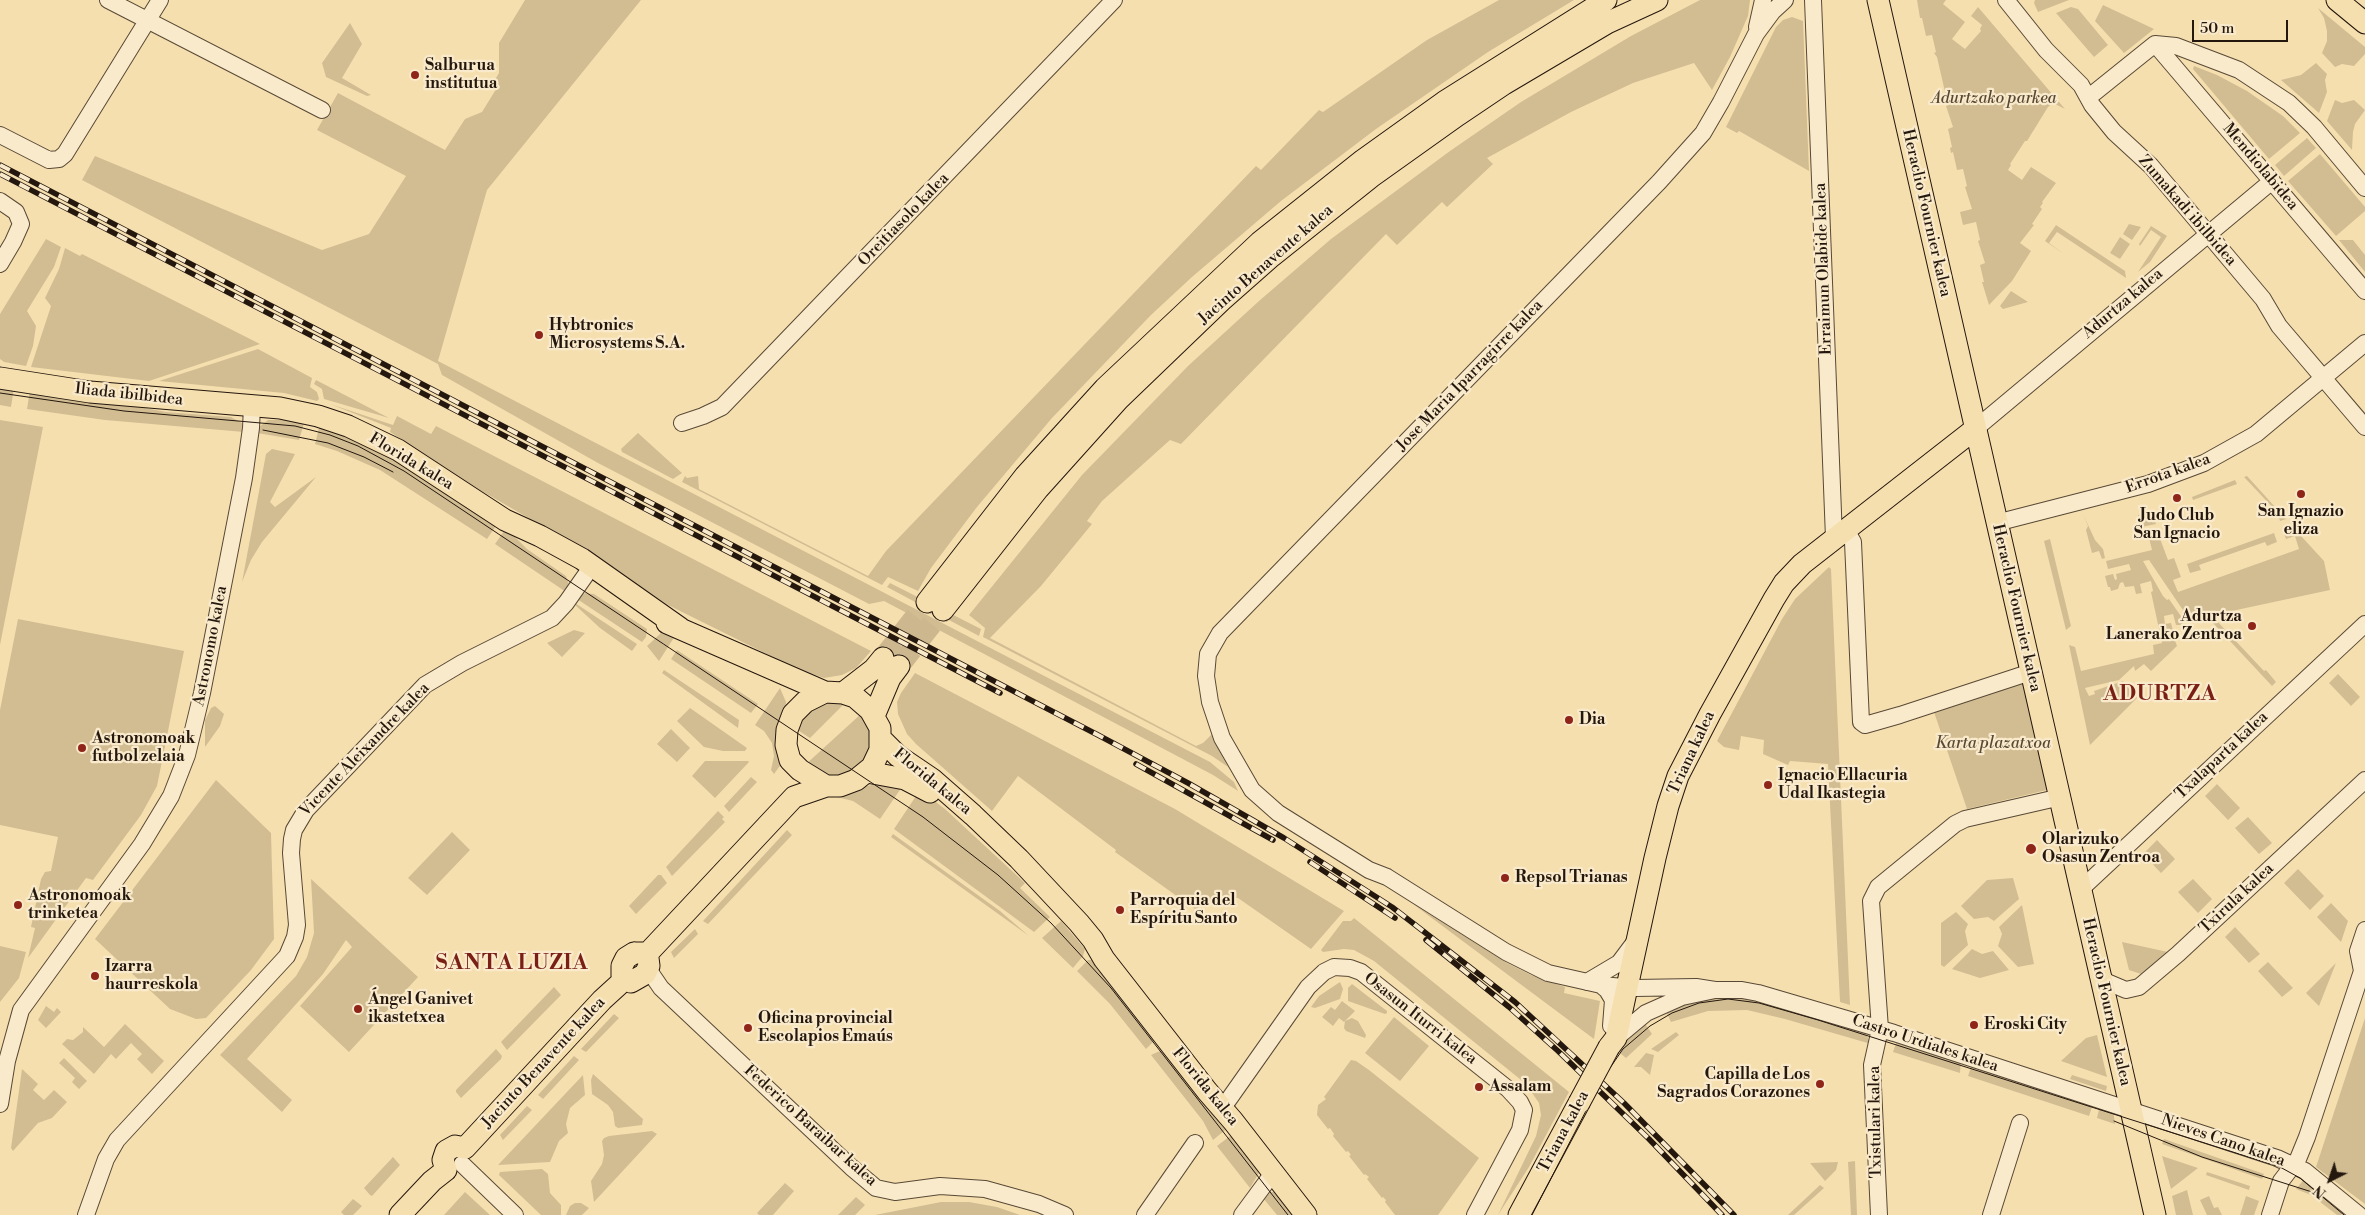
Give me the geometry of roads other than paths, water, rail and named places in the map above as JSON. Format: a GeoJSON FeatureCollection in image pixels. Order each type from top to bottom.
{"type":"FeatureCollection","features":[{"type":"Feature","properties":{"kind":"main road","name":"Jacinto Benavente kalea"},"geometry":{"type":"LineString","coordinates":[[1606,0],[1444,102],[1363,160],[1260,242],[1164,330],[1105,388],[1026,476],[935,606],[1118,400],[1221,301],[1272,256],[1371,177],[1504,84],[1607,23],[1657,0]]}},
{"type":"Feature","properties":{"kind":"main road","name":"Heraclio Fournier kalea"},"geometry":{"type":"LineString","coordinates":[[1878,0],[2155,1215]]}},
{"type":"Feature","properties":{"kind":"main road"},"geometry":{"type":"LineString","coordinates":[[2337,0],[2365,23]]}},
{"type":"Feature","properties":{"kind":"main road","name":"Iliada ibilbidea"},"geometry":{"type":"LineString","coordinates":[[2,380],[90,392],[252,406]]}},
{"type":"Feature","properties":{"kind":"main road","name":"Florida kalea"},"geometry":{"type":"LineString","coordinates":[[252,406],[280,408],[318,416],[372,437],[398,450],[506,520],[540,536],[588,572],[680,628],[755,663]]}},
{"type":"Feature","properties":{"kind":"main road","name":"Triana kalea"},"geometry":{"type":"LineString","coordinates":[[1519,1215],[1613,1042],[1628,986],[1668,806],[1691,750],[1784,584],[1802,564],[1975,429]]}},
{"type":"Feature","properties":{"kind":"main road"},"geometry":{"type":"LineString","coordinates":[[826,786],[796,767],[790,760],[786,744],[787,730],[793,714],[805,702],[834,693],[874,669],[891,662],[890,678],[874,716]]}},
{"type":"Feature","properties":{"kind":"main road"},"geometry":{"type":"LineString","coordinates":[[755,663],[834,693],[855,697],[874,716],[880,728],[881,739],[876,760],[867,772],[847,785],[826,786],[794,797]]}},
{"type":"Feature","properties":{"kind":"main road"},"geometry":{"type":"LineString","coordinates":[[755,663],[785,687],[792,702],[793,714]]}},
{"type":"Feature","properties":{"kind":"main road","name":"Florida kalea"},"geometry":{"type":"LineString","coordinates":[[881,739],[898,756],[944,790],[1019,859],[1079,923],[1093,940],[1104,959]]}},
{"type":"Feature","properties":{"kind":"main road"},"geometry":{"type":"LineString","coordinates":[[647,962],[794,797],[797,785],[796,767]]}},
{"type":"Feature","properties":{"kind":"main road","name":"Florida kalea"},"geometry":{"type":"LineString","coordinates":[[867,772],[905,779],[928,790],[1002,856],[1104,959],[1306,1215]]}},
{"type":"Feature","properties":{"kind":"main road","name":"Jacinto Benavente kalea"},"geometry":{"type":"LineString","coordinates":[[400,1215],[432,1181],[458,1161],[596,1007],[625,980],[631,982],[635,980],[647,962]]}},
{"type":"Feature","properties":{"kind":"street"},"geometry":{"type":"LineString","coordinates":[[108,0],[322,110]]}},
{"type":"Feature","properties":{"kind":"street"},"geometry":{"type":"LineString","coordinates":[[0,135],[49,160],[59,159],[65,154],[160,0]]}},
{"type":"Feature","properties":{"kind":"street","name":"Oreitiasolo kalea"},"geometry":{"type":"LineString","coordinates":[[682,423],[703,416],[722,406],[1114,0]]}},
{"type":"Feature","properties":{"kind":"street","name":"Jose Maria Iparragirre kalea"},"geometry":{"type":"LineString","coordinates":[[1756,34],[1763,0]]}},
{"type":"Feature","properties":{"kind":"street","name":"Jose Maria Iparragirre kalea"},"geometry":{"type":"LineString","coordinates":[[1628,986],[1594,984],[1548,973],[1506,952],[1387,877],[1374,864],[1272,797],[1253,777],[1216,717],[1210,702],[1206,676],[1208,654],[1220,633],[1671,169],[1703,133],[1756,34],[1773,11],[1785,0]]}},
{"type":"Feature","properties":{"kind":"street","name":"Erraimun Olabide kalea"},"geometry":{"type":"LineString","coordinates":[[1813,0],[1840,534],[1853,542],[1861,722],[1865,725],[1883,720],[2031,672]]}},
{"type":"Feature","properties":{"kind":"street","name":"Zumakadi ibilbidea"},"geometry":{"type":"LineString","coordinates":[[2006,0],[2046,50],[2068,70],[2089,97],[2095,109],[2114,132],[2151,166],[2263,299],[2280,326],[2365,427]]}},
{"type":"Feature","properties":{"kind":"street"},"geometry":{"type":"LineString","coordinates":[[2089,97],[2155,44],[2176,46],[2218,61],[2264,85],[2289,104],[2314,127],[2365,188]]}},
{"type":"Feature","properties":{"kind":"street","name":"Mendiolabidea"},"geometry":{"type":"LineString","coordinates":[[2155,44],[2365,291]]}},
{"type":"Feature","properties":{"kind":"street","name":"Adurtza kalea"},"geometry":{"type":"LineString","coordinates":[[1975,429],[2272,181]]}},
{"type":"Feature","properties":{"kind":"street"},"geometry":{"type":"LineString","coordinates":[[0,201],[11,207],[20,218],[21,224],[0,264]]}},
{"type":"Feature","properties":{"kind":"street","name":"Errota kalea"},"geometry":{"type":"LineString","coordinates":[[1996,523],[2148,484],[2204,463],[2256,434],[2365,343]]}},
{"type":"Feature","properties":{"kind":"street","name":"Astronomo kalea"},"geometry":{"type":"LineString","coordinates":[[0,1104],[7,1061],[22,1010],[142,844],[171,796],[187,754],[204,684],[244,478],[252,406]]}},
{"type":"Feature","properties":{"kind":"street","name":"Vicente Aleixandre kalea"},"geometry":{"type":"LineString","coordinates":[[86,1215],[106,1159],[117,1140],[287,956],[295,937],[297,925],[291,853],[292,839],[294,830],[303,814],[425,685],[462,663],[552,618],[588,572]]}},
{"type":"Feature","properties":{"kind":"street","name":"Txalaparta kalea"},"geometry":{"type":"LineString","coordinates":[[2080,890],[2365,624]]}},
{"type":"Feature","properties":{"kind":"street","name":"Txirula kalea"},"geometry":{"type":"LineString","coordinates":[[2100,975],[2107,982],[2126,990],[2139,987],[2178,954],[2365,780]]}},
{"type":"Feature","properties":{"kind":"street","name":"Txistulari kalea"},"geometry":{"type":"LineString","coordinates":[[1879,1215],[1872,1065],[1880,1029],[1871,901],[1878,887],[1960,822],[2061,797]]}},
{"type":"Feature","properties":{"kind":"street"},"geometry":{"type":"LineString","coordinates":[[1613,1042],[1613,1000],[1607,990],[1594,984],[1619,963],[1631,948],[1641,928]]}},
{"type":"Feature","properties":{"kind":"street"},"geometry":{"type":"LineString","coordinates":[[2270,1215],[2281,1181],[2294,1165],[2307,1137],[2362,971],[2358,950],[2365,930]]}},
{"type":"Feature","properties":{"kind":"street","name":"Federico Baraibar kalea"},"geometry":{"type":"LineString","coordinates":[[647,962],[660,988],[851,1167],[876,1188],[895,1192],[940,1186],[985,1189],[1039,1204],[1065,1215]]}},
{"type":"Feature","properties":{"kind":"street","name":"Osasun Iturri kalea"},"geometry":{"type":"LineString","coordinates":[[1222,1109],[1313,982],[1324,972],[1334,967],[1350,968],[1361,972],[1508,1090],[1520,1102],[1524,1110],[1520,1130],[1475,1215]]}},
{"type":"Feature","properties":{"kind":"street","name":"Castro Urdiales kalea"},"geometry":{"type":"LineString","coordinates":[[1628,986],[1696,987],[1758,993],[1880,1029],[2132,1110]]}},
{"type":"Feature","properties":{"kind":"street","name":"Castro Urdiales kalea"},"geometry":{"type":"LineString","coordinates":[[1613,1042],[1635,1021],[1655,1008],[1682,997],[1715,990]]}},
{"type":"Feature","properties":{"kind":"street"},"geometry":{"type":"LineString","coordinates":[[0,1039],[22,1010]]}},
{"type":"Feature","properties":{"kind":"street","name":"Nieves Cano kalea"},"geometry":{"type":"LineString","coordinates":[[2132,1110],[2294,1165],[2310,1175],[2351,1213]]}},
{"type":"Feature","properties":{"kind":"street"},"geometry":{"type":"LineString","coordinates":[[1990,1215],[2020,1123]]}},
{"type":"Feature","properties":{"kind":"street"},"geometry":{"type":"LineString","coordinates":[[1145,1215],[1195,1143]]}},
{"type":"Feature","properties":{"kind":"street"},"geometry":{"type":"LineString","coordinates":[[458,1161],[515,1215]]}},
{"type":"Feature","properties":{"kind":"street"},"geometry":{"type":"LineString","coordinates":[[1242,1215],[1273,1173]]}},
{"type":"Feature","properties":{"kind":"tunnel"},"geometry":{"type":"LineString","coordinates":[[883,658],[927,602]]}},
{"type":"Feature","properties":{"kind":"tunnel"},"geometry":{"type":"LineString","coordinates":[[899,666],[943,610]]}},
{"type":"Feature","properties":{"kind":"tram line"},"geometry":{"type":"LineString","coordinates":[[0,393],[124,411],[295,426],[330,435],[358,446],[404,471],[923,817],[998,875],[1051,923],[1111,988],[1288,1215]]}},
{"type":"Feature","properties":{"kind":"tram line"},"geometry":{"type":"LineString","coordinates":[[263,430],[328,443],[364,457],[393,472]]}},
{"type":"Feature","properties":{"kind":"tram line"},"geometry":{"type":"LineString","coordinates":[[1532,1215],[1603,1078],[1623,1049],[1650,1026],[1672,1013],[1699,1003],[1728,999],[1759,1003],[1818,1020],[2280,1167],[2300,1178],[2344,1215]]}},
{"type":"Feature","properties":{"kind":"tram line"},"geometry":{"type":"LineString","coordinates":[[2114,1121],[2202,1157],[2312,1192]]}},
{"type":"Feature","properties":{"kind":"railway"},"geometry":{"type":"LineString","coordinates":[[0,165],[1098,735],[1188,783],[1284,838],[1392,907],[1515,1002],[1624,1103],[1734,1215]]}},
{"type":"Feature","properties":{"kind":"railway"},"geometry":{"type":"LineString","coordinates":[[0,174],[1000,693]]}},
{"type":"Feature","properties":{"kind":"railway"},"geometry":{"type":"LineString","coordinates":[[1136,764],[1273,840]]}},
{"type":"Feature","properties":{"kind":"railway"},"geometry":{"type":"LineString","coordinates":[[1310,862],[1395,918]]}},
{"type":"Feature","properties":{"kind":"railway"},"geometry":{"type":"LineString","coordinates":[[1426,940],[1509,1007],[1558,1051],[1649,1139],[1722,1215]]}},
{"type":"Feature","properties":{"kind":"place","name":"Salburua institutua"},"geometry":{"type":"Point","coordinates":[415,75]}},
{"type":"Feature","properties":{"kind":"place","name":"Hybtronics Microsystems S.A."},"geometry":{"type":"Point","coordinates":[539,335]}},
{"type":"Feature","properties":{"kind":"place","name":"San Ignazio eliza"},"geometry":{"type":"Point","coordinates":[2301,494]}},
{"type":"Feature","properties":{"kind":"place","name":"Judo Club San Ignacio"},"geometry":{"type":"Point","coordinates":[2177,498]}},
{"type":"Feature","properties":{"kind":"place","name":"Adurtza Lanerako Zentroa"},"geometry":{"type":"Point","coordinates":[2252,626]}},
{"type":"Feature","properties":{"kind":"place","name":"Dia"},"geometry":{"type":"Point","coordinates":[1569,720]}},
{"type":"Feature","properties":{"kind":"place","name":"Astronomoak futbol zelaia"},"geometry":{"type":"Point","coordinates":[82,748]}},
{"type":"Feature","properties":{"kind":"place","name":"Ignacio Ellacuria Udal Ikastegia"},"geometry":{"type":"Point","coordinates":[1768,785]}},
{"type":"Feature","properties":{"kind":"place","name":"Olarizuko Osasun Zentroa"},"geometry":{"type":"Point","coordinates":[2031,849]}},
{"type":"Feature","properties":{"kind":"place","name":"Repsol Trianas"},"geometry":{"type":"Point","coordinates":[1505,878]}},
{"type":"Feature","properties":{"kind":"place","name":"Astronomoak trinketea"},"geometry":{"type":"Point","coordinates":[18,905]}},
{"type":"Feature","properties":{"kind":"place","name":"Parroquia del Espíritu Santo"},"geometry":{"type":"Point","coordinates":[1120,910]}},
{"type":"Feature","properties":{"kind":"place","name":"Izarra haurreskola"},"geometry":{"type":"Point","coordinates":[95,976]}},
{"type":"Feature","properties":{"kind":"place","name":"Ángel Ganivet ikastetxea"},"geometry":{"type":"Point","coordinates":[358,1009]}},
{"type":"Feature","properties":{"kind":"place","name":"Eroski City"},"geometry":{"type":"Point","coordinates":[1974,1025]}},
{"type":"Feature","properties":{"kind":"place","name":"Oficina provincial Escolapios Emaús"},"geometry":{"type":"Point","coordinates":[748,1028]}},
{"type":"Feature","properties":{"kind":"place","name":"Capilla de Los Sagrados Corazones"},"geometry":{"type":"Point","coordinates":[1820,1084]}},
{"type":"Feature","properties":{"kind":"place","name":"Assalam"},"geometry":{"type":"Point","coordinates":[1479,1087]}},
{"type":"Feature","properties":{"kind":"district","name":"ADURTZA"},"geometry":{"type":"Point","coordinates":[2160,695]}},
{"type":"Feature","properties":{"kind":"district","name":"SANTA LUZIA"},"geometry":{"type":"Point","coordinates":[512,964]}},
{"type":"Feature","properties":{"kind":"park label","name":"Adurtzako parkea"},"geometry":{"type":"Point","coordinates":[1994,99]}},
{"type":"Feature","properties":{"kind":"park label","name":"Karta plazatxoa"},"geometry":{"type":"Point","coordinates":[1993,744]}}]}
